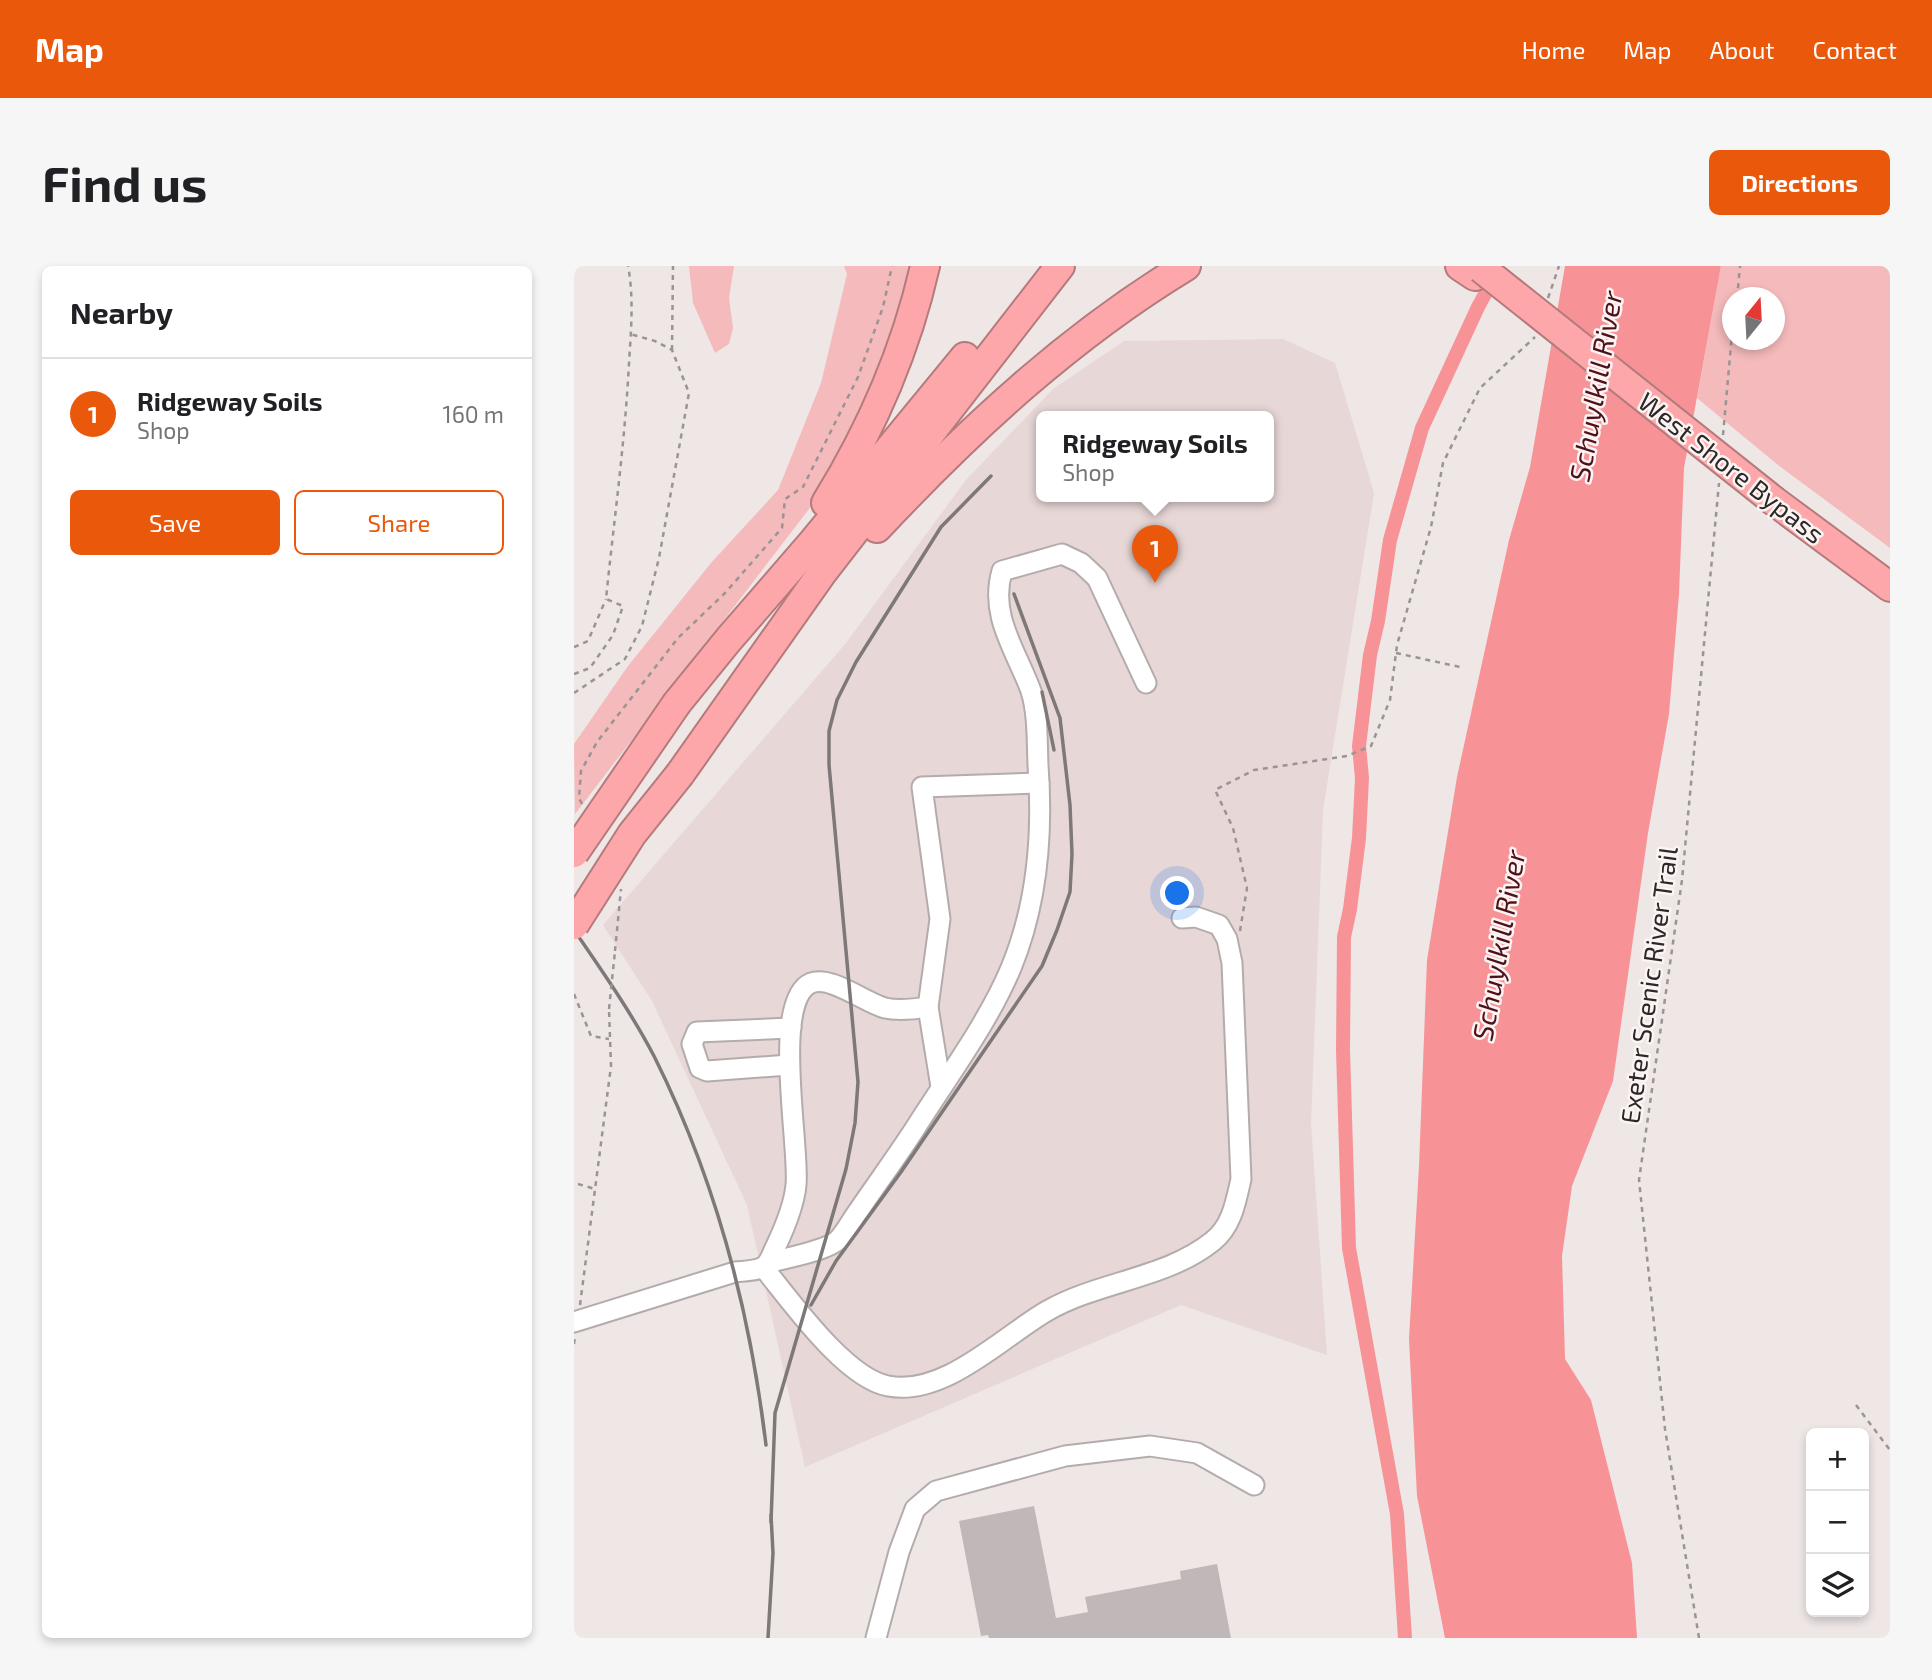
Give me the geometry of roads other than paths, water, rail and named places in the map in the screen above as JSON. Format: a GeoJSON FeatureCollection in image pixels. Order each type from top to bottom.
{"type":"FeatureCollection","features":[{"type":"Feature","properties":{"kind":"highway"},"geometry":{"type":"LineString","coordinates":[[729,639],[818,516],[861,443],[894,369],[920,292],[925,266]]}},
{"type":"Feature","properties":{"kind":"highway"},"geometry":{"type":"LineString","coordinates":[[574,853],[677,703],[1041,266]]}},
{"type":"Feature","properties":{"kind":"highway"},"geometry":{"type":"LineString","coordinates":[[574,925],[632,834],[680,775],[822,573],[1060,266]]}},
{"type":"Feature","properties":{"kind":"highway"},"geometry":{"type":"LineString","coordinates":[[736,692],[835,572],[963,440],[1073,342],[1186,266]]}},
{"type":"Feature","properties":{"kind":"highway","name":"West Shore Bypass"},"geometry":{"type":"LineString","coordinates":[[1480,269],[1585,352],[1776,491],[1890,567]]}},
{"type":"Feature","properties":{"kind":"highway","name":"West Shore Bypass"},"geometry":{"type":"LineString","coordinates":[[1480,269],[1776,491],[1890,587]]}},
{"type":"Feature","properties":{"kind":"lane"},"geometry":{"type":"LineString","coordinates":[[576,1321],[735,1272],[820,1250],[837,1240],[901,1151],[992,1006],[1011,969],[1031,902],[1039,818],[1032,694],[999,614],[997,589],[1002,571],[1062,554],[1081,563],[1097,578],[1146,683]]}},
{"type":"Feature","properties":{"kind":"lane"},"geometry":{"type":"LineString","coordinates":[[941,1087],[928,1007],[940,919],[922,786],[1039,783]]}},
{"type":"Feature","properties":{"kind":"lane"},"geometry":{"type":"LineString","coordinates":[[765,1265],[845,1363],[862,1377],[886,1386],[906,1388],[932,1383],[979,1357],[1048,1310],[1163,1268],[1199,1251],[1216,1239],[1226,1227],[1234,1208],[1241,1179],[1232,962],[1227,939],[1219,925],[1196,917],[1182,918]]}},
{"type":"Feature","properties":{"kind":"lane"},"geometry":{"type":"LineString","coordinates":[[765,1265],[783,1232],[796,1188],[789,1036],[798,995],[814,981],[831,983],[886,1009],[928,1007]]}},
{"type":"Feature","properties":{"kind":"lane"},"geometry":{"type":"LineString","coordinates":[[789,1036],[697,1032],[692,1044],[700,1068],[707,1071],[789,1065]]}},
{"type":"Feature","properties":{"kind":"lane"},"geometry":{"type":"LineString","coordinates":[[876,1638],[898,1552],[915,1509],[936,1490],[1065,1456],[1150,1446],[1197,1453],[1254,1485]]}},
{"type":"Feature","properties":{"kind":"water","name":"Schuylkill River"},"geometry":{"type":"Polygon","coordinates":[[[1565,266],[1721,266],[1684,468],[1679,594],[1669,714],[1648,833],[1613,1081],[1572,1186],[1562,1256],[1565,1359],[1591,1400],[1632,1563],[1637,1638],[1445,1638],[1417,1496],[1409,1339],[1427,960],[1457,777],[1509,540],[1530,467],[1565,266]]]}},
{"type":"Feature","properties":{"kind":"waterway"},"geometry":{"type":"LineString","coordinates":[[1405,1638],[1397,1514],[1349,1248],[1343,1050],[1344,937],[1359,838],[1362,778],[1359,746],[1370,655],[1390,540],[1422,428],[1496,274]]}},
{"type":"Feature","properties":{"kind":"railway"},"geometry":{"type":"LineString","coordinates":[[771,1522],[775,1413],[846,1169],[855,1123],[858,1082],[829,765],[829,731],[837,700],[856,662],[941,527],[991,476]]}},
{"type":"Feature","properties":{"kind":"railway"},"geometry":{"type":"LineString","coordinates":[[811,1305],[836,1261],[901,1172],[1042,966],[1070,892],[1070,805],[1060,718],[1014,594]]}},
{"type":"Feature","properties":{"kind":"railway"},"geometry":{"type":"LineString","coordinates":[[1042,692],[1054,750]]}},
{"type":"Feature","properties":{"kind":"railway"},"geometry":{"type":"LineString","coordinates":[[574,930],[616,992],[654,1056],[695,1149],[712,1197],[740,1295],[766,1445]]}},
{"type":"Feature","properties":{"kind":"railway"},"geometry":{"type":"LineString","coordinates":[[768,1638],[773,1553],[771,1515]]}},
{"type":"Feature","properties":{"kind":"place","name":"Ridgeway Soils"},"geometry":{"type":"Point","coordinates":[1155,583]}}]}
